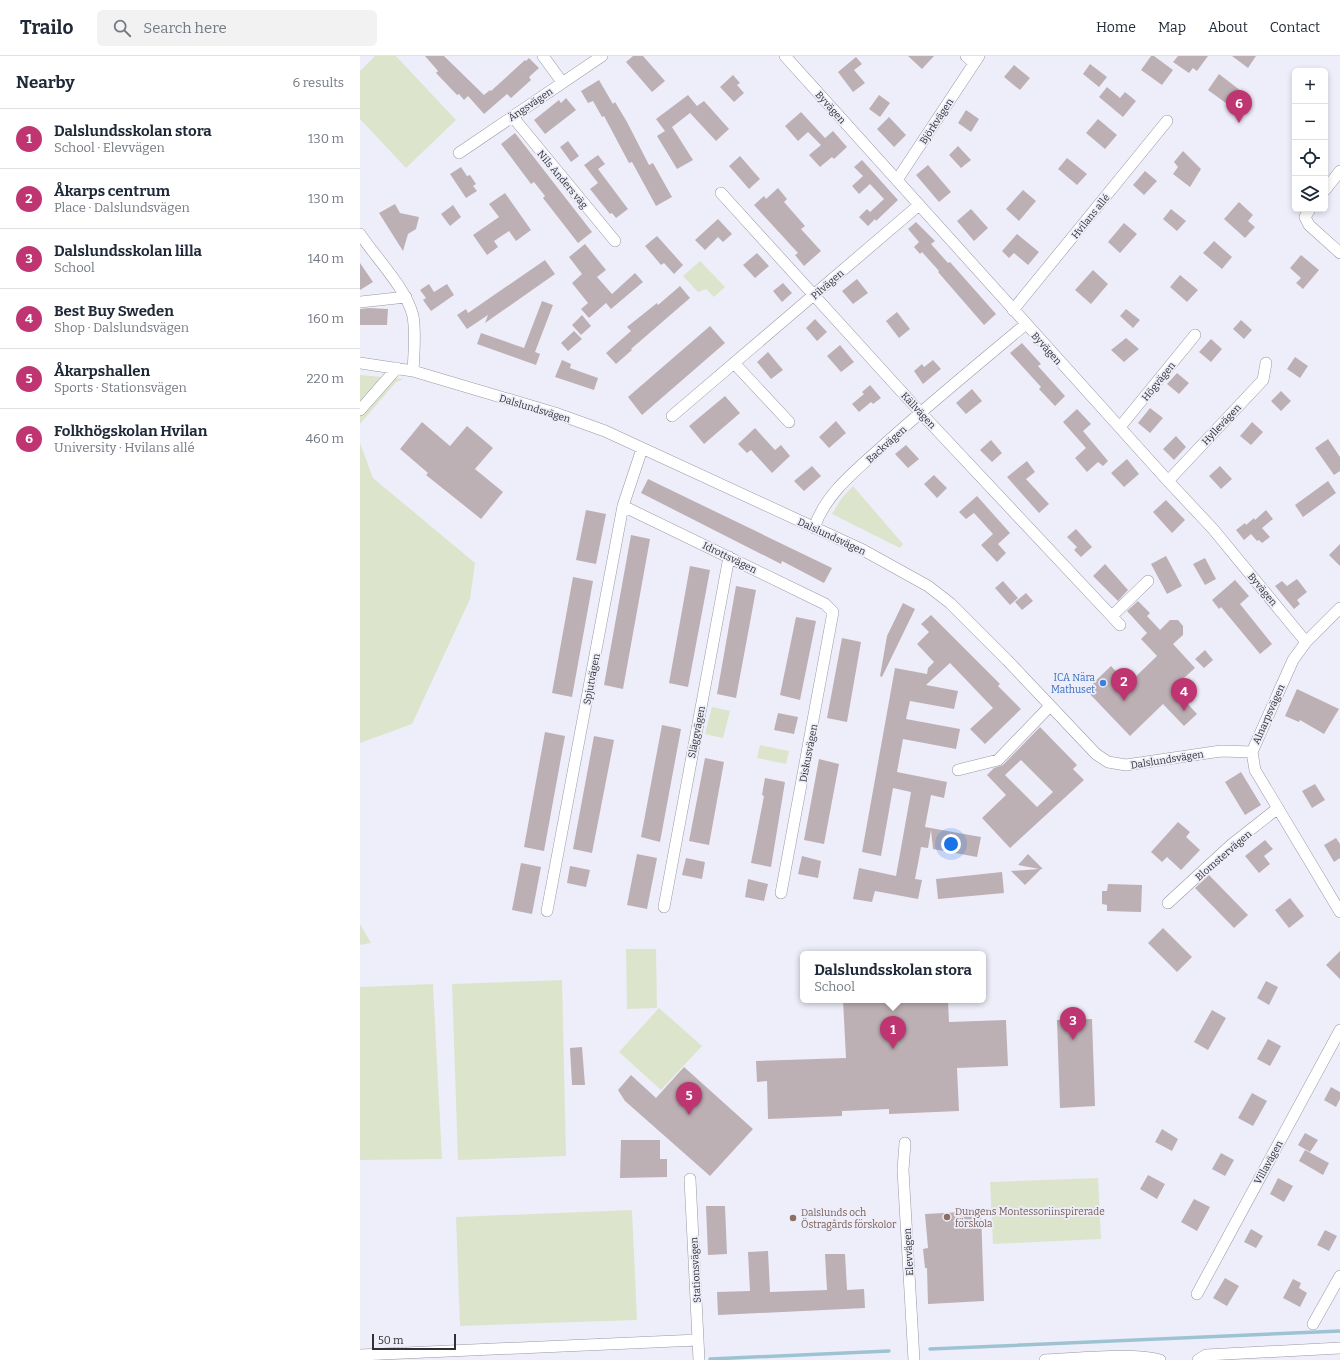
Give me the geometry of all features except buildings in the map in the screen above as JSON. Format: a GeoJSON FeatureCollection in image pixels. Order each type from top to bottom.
{"type":"FeatureCollection","features":[{"type":"Feature","properties":{"kind":"street"},"geometry":{"type":"LineString","coordinates":[[542,56],[562,82]]}},
{"type":"Feature","properties":{"kind":"street","name":"Ängsvägen"},"geometry":{"type":"LineString","coordinates":[[459,153],[602,56]]}},
{"type":"Feature","properties":{"kind":"street","name":"Byvägen"},"geometry":{"type":"LineString","coordinates":[[785,56],[1168,482],[1213,529],[1306,642]]}},
{"type":"Feature","properties":{"kind":"street","name":"Björkvägen"},"geometry":{"type":"LineString","coordinates":[[897,180],[973,58]]}},
{"type":"Feature","properties":{"kind":"street","name":"Nils Anders väg"},"geometry":{"type":"LineString","coordinates":[[512,116],[615,241]]}},
{"type":"Feature","properties":{"kind":"street","name":"Hvilans allé"},"geometry":{"type":"LineString","coordinates":[[1013,310],[1167,121]]}},
{"type":"Feature","properties":{"kind":"street"},"geometry":{"type":"LineString","coordinates":[[1328,186],[1340,171]]}},
{"type":"Feature","properties":{"kind":"street","name":"Källvägen"},"geometry":{"type":"LineString","coordinates":[[721,193],[920,412],[1120,625]]}},
{"type":"Feature","properties":{"kind":"street","name":"Pilvägen"},"geometry":{"type":"LineString","coordinates":[[672,416],[919,205]]}},
{"type":"Feature","properties":{"kind":"street"},"geometry":{"type":"LineString","coordinates":[[1308,212],[1305,217],[1308,225],[1340,253]]}},
{"type":"Feature","properties":{"kind":"street"},"geometry":{"type":"LineString","coordinates":[[360,234],[406,297],[412,316],[414,334],[413,371]]}},
{"type":"Feature","properties":{"kind":"street"},"geometry":{"type":"LineString","coordinates":[[360,302],[406,297]]}},
{"type":"Feature","properties":{"kind":"street","name":"Backvägen"},"geometry":{"type":"LineString","coordinates":[[814,528],[819,513],[840,486],[920,412],[1026,324]]}},
{"type":"Feature","properties":{"kind":"street","name":"Högvägen"},"geometry":{"type":"LineString","coordinates":[[1120,427],[1195,335]]}},
{"type":"Feature","properties":{"kind":"street","name":"Dalslundsvägen"},"geometry":{"type":"LineString","coordinates":[[360,363],[413,371],[555,413],[606,431],[642,449],[863,550],[928,586],[950,603],[1096,754],[1108,762],[1126,765],[1221,751],[1252,752]]}},
{"type":"Feature","properties":{"kind":"street"},"geometry":{"type":"LineString","coordinates":[[734,363],[789,422]]}},
{"type":"Feature","properties":{"kind":"street","name":"Hyllevägen"},"geometry":{"type":"LineString","coordinates":[[1168,482],[1263,380],[1266,363]]}},
{"type":"Feature","properties":{"kind":"street"},"geometry":{"type":"LineString","coordinates":[[360,410],[397,368]]}},
{"type":"Feature","properties":{"kind":"street","name":"Spjutvägen"},"geometry":{"type":"LineString","coordinates":[[547,911],[623,506],[642,449]]}},
{"type":"Feature","properties":{"kind":"street","name":"Idrottsvägen"},"geometry":{"type":"LineString","coordinates":[[623,506],[825,604],[833,612]]}},
{"type":"Feature","properties":{"kind":"street","name":"Släggvägen"},"geometry":{"type":"LineString","coordinates":[[664,907],[729,557]]}},
{"type":"Feature","properties":{"kind":"street"},"geometry":{"type":"LineString","coordinates":[[1112,616],[1148,581]]}},
{"type":"Feature","properties":{"kind":"street","name":"Alnarpsvägen"},"geometry":{"type":"LineString","coordinates":[[1340,608],[1306,642],[1287,671],[1252,752],[1255,770],[1340,912]]}},
{"type":"Feature","properties":{"kind":"street","name":"Diskusvägen"},"geometry":{"type":"LineString","coordinates":[[781,893],[833,612]]}},
{"type":"Feature","properties":{"kind":"street"},"geometry":{"type":"LineString","coordinates":[[958,770],[998,760],[1050,706]]}},
{"type":"Feature","properties":{"kind":"street","name":"Blomstervägen"},"geometry":{"type":"LineString","coordinates":[[1168,903],[1231,845],[1278,808]]}},
{"type":"Feature","properties":{"kind":"street","name":"Villavägen"},"geometry":{"type":"LineString","coordinates":[[1197,1294],[1340,1030]]}},
{"type":"Feature","properties":{"kind":"street","name":"Elevvägen"},"geometry":{"type":"LineString","coordinates":[[905,1143],[903,1170],[914,1360]]}},
{"type":"Feature","properties":{"kind":"street","name":"Stationsvägen"},"geometry":{"type":"LineString","coordinates":[[690,1179],[699,1360]]}},
{"type":"Feature","properties":{"kind":"street"},"geometry":{"type":"LineString","coordinates":[[1314,1324],[1340,1276]]}},
{"type":"Feature","properties":{"kind":"street"},"geometry":{"type":"LineString","coordinates":[[360,1355],[698,1340]]}},
{"type":"Feature","properties":{"kind":"street"},"geometry":{"type":"LineString","coordinates":[[1198,1360],[1206,1355],[1340,1348]]}},
{"type":"Feature","properties":{"kind":"street"},"geometry":{"type":"LineString","coordinates":[[1044,1360],[1113,1357],[1152,1358],[1160,1360]]}},
{"type":"Feature","properties":{"kind":"green space"},"geometry":{"type":"Polygon","coordinates":[[[375,56],[396,56],[456,120],[406,168],[360,119],[360,71],[375,56]]]}},
{"type":"Feature","properties":{"kind":"green space"},"geometry":{"type":"Polygon","coordinates":[[[700,261],[725,287],[714,297],[706,289],[698,292],[683,276],[700,261]]]}},
{"type":"Feature","properties":{"kind":"green space"},"geometry":{"type":"Polygon","coordinates":[[[360,375],[404,379],[396,382],[360,424],[360,375]]]}},
{"type":"Feature","properties":{"kind":"green space"},"geometry":{"type":"Polygon","coordinates":[[[360,443],[373,478],[475,563],[470,599],[412,724],[360,743],[360,443]]]}},
{"type":"Feature","properties":{"kind":"green space"},"geometry":{"type":"Polygon","coordinates":[[[853,486],[903,544],[900,548],[832,514],[841,499],[853,486]]]}},
{"type":"Feature","properties":{"kind":"green space"},"geometry":{"type":"Polygon","coordinates":[[[712,707],[730,711],[723,738],[705,734],[712,707]]]}},
{"type":"Feature","properties":{"kind":"green space"},"geometry":{"type":"Polygon","coordinates":[[[760,745],[789,751],[786,764],[757,758],[760,745]]]}},
{"type":"Feature","properties":{"kind":"green space"},"geometry":{"type":"Polygon","coordinates":[[[360,924],[371,943],[360,945],[360,924]]]}},
{"type":"Feature","properties":{"kind":"green space"},"geometry":{"type":"Polygon","coordinates":[[[626,949],[656,949],[657,1008],[627,1009],[626,949]]]}},
{"type":"Feature","properties":{"kind":"green space"},"geometry":{"type":"Polygon","coordinates":[[[562,980],[566,1156],[458,1160],[452,984],[562,980]]]}},
{"type":"Feature","properties":{"kind":"green space"},"geometry":{"type":"Polygon","coordinates":[[[433,984],[442,1159],[360,1160],[360,987],[433,984]]]}},
{"type":"Feature","properties":{"kind":"green space"},"geometry":{"type":"Polygon","coordinates":[[[659,1008],[702,1046],[661,1090],[619,1052],[659,1008]]]}},
{"type":"Feature","properties":{"kind":"green space"},"geometry":{"type":"Polygon","coordinates":[[[1098,1178],[1101,1239],[993,1244],[990,1182],[1098,1178]]]}},
{"type":"Feature","properties":{"kind":"green space"},"geometry":{"type":"Polygon","coordinates":[[[632,1210],[637,1320],[460,1326],[456,1217],[632,1210]]]}},
{"type":"Feature","properties":{"kind":"waterway"},"geometry":{"type":"LineString","coordinates":[[930,1349],[1340,1331]]}},
{"type":"Feature","properties":{"kind":"waterway"},"geometry":{"type":"LineString","coordinates":[[710,1359],[889,1351]]}},
{"type":"Feature","properties":{"kind":"place","name":"Folkhögskolan Hvilan"},"geometry":{"type":"Point","coordinates":[1239,123]}},
{"type":"Feature","properties":{"kind":"place","name":"ICA Nära Mathuset"},"geometry":{"type":"Point","coordinates":[1103,683]}},
{"type":"Feature","properties":{"kind":"place","name":"Åkarps centrum"},"geometry":{"type":"Point","coordinates":[1124,701]}},
{"type":"Feature","properties":{"kind":"place","name":"Best Buy Sweden"},"geometry":{"type":"Point","coordinates":[1184,711]}},
{"type":"Feature","properties":{"kind":"place","name":"Dalslundsskolan lilla"},"geometry":{"type":"Point","coordinates":[1073,1040]}},
{"type":"Feature","properties":{"kind":"place","name":"Dalslundsskolan stora"},"geometry":{"type":"Point","coordinates":[893,1049]}},
{"type":"Feature","properties":{"kind":"place","name":"Åkarpshallen"},"geometry":{"type":"Point","coordinates":[689,1115]}},
{"type":"Feature","properties":{"kind":"place","name":"Dungens Montessoriinspirerade förskola"},"geometry":{"type":"Point","coordinates":[947,1217]}},
{"type":"Feature","properties":{"kind":"place","name":"Dalslunds och Östragårds förskolor"},"geometry":{"type":"Point","coordinates":[793,1218]}}]}
